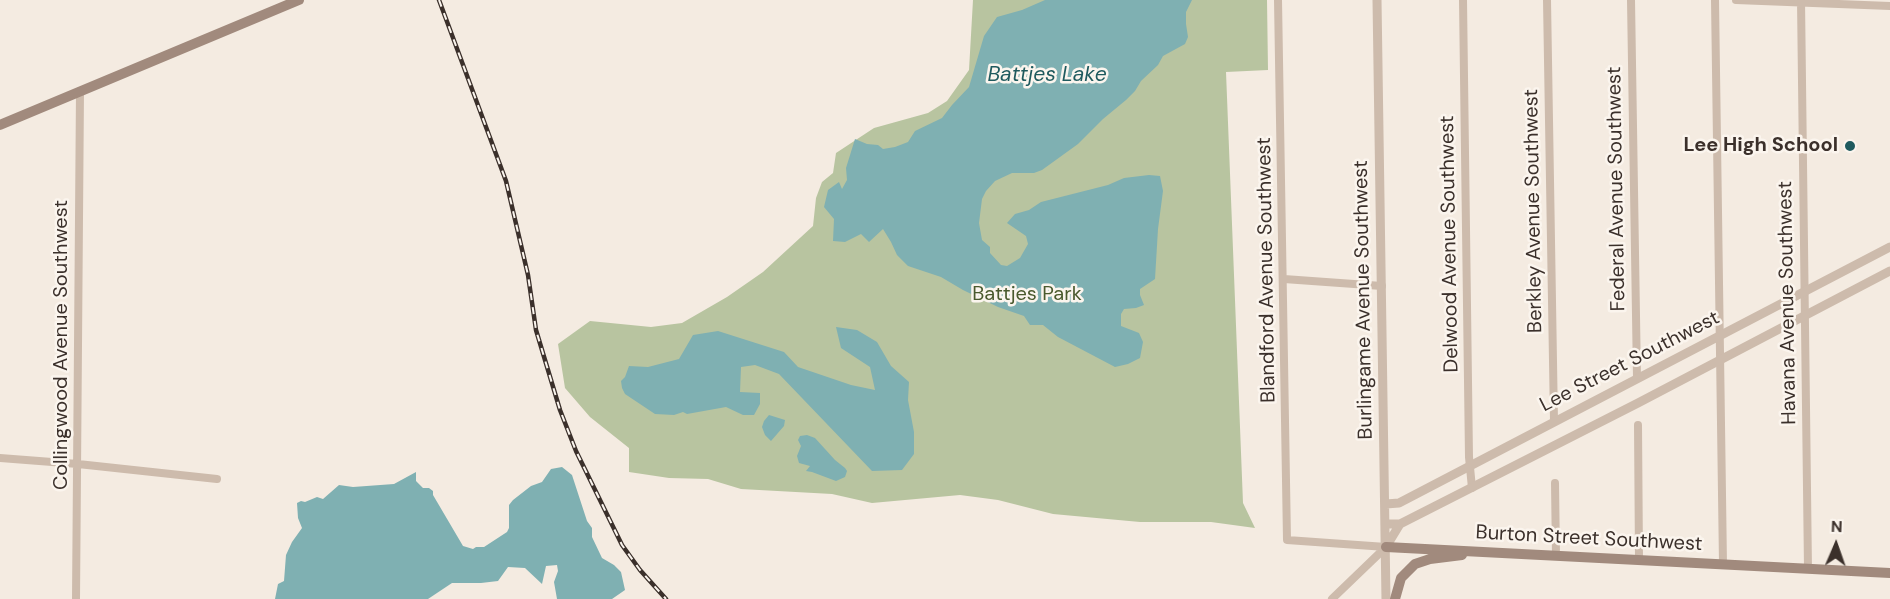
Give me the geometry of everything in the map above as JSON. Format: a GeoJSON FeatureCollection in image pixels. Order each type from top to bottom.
{"type":"FeatureCollection","features":[{"type":"Feature","properties":{"kind":"main road"},"geometry":{"type":"LineString","coordinates":[[0,125],[299,0]]}},
{"type":"Feature","properties":{"kind":"main road","name":"Burton Street Southwest"},"geometry":{"type":"LineString","coordinates":[[1386,547],[1890,573]]}},
{"type":"Feature","properties":{"kind":"main road"},"geometry":{"type":"LineString","coordinates":[[1395,599],[1401,578],[1415,564],[1430,559],[1476,552]]}},
{"type":"Feature","properties":{"kind":"street","name":"Blandford Avenue Southwest"},"geometry":{"type":"LineString","coordinates":[[1278,0],[1287,540]]}},
{"type":"Feature","properties":{"kind":"street","name":"Burlingame Avenue Southwest"},"geometry":{"type":"LineString","coordinates":[[1377,0],[1386,599]]}},
{"type":"Feature","properties":{"kind":"street","name":"Delwood Avenue Southwest"},"geometry":{"type":"LineString","coordinates":[[1463,0],[1469,465],[1472,488]]}},
{"type":"Feature","properties":{"kind":"street","name":"Berkley Avenue Southwest"},"geometry":{"type":"LineString","coordinates":[[1547,0],[1554,421]]}},
{"type":"Feature","properties":{"kind":"street","name":"Federal Avenue Southwest"},"geometry":{"type":"LineString","coordinates":[[1631,0],[1637,378]]}},
{"type":"Feature","properties":{"kind":"street"},"geometry":{"type":"LineString","coordinates":[[1715,0],[1723,564]]}},
{"type":"Feature","properties":{"kind":"street"},"geometry":{"type":"LineString","coordinates":[[1736,0],[1887,4]]}},
{"type":"Feature","properties":{"kind":"street","name":"Havana Avenue Southwest"},"geometry":{"type":"LineString","coordinates":[[1801,2],[1808,569]]}},
{"type":"Feature","properties":{"kind":"street","name":"Collingwood Avenue Southwest"},"geometry":{"type":"LineString","coordinates":[[76,599],[80,92]]}},
{"type":"Feature","properties":{"kind":"street","name":"Lee Street Southwest"},"geometry":{"type":"LineString","coordinates":[[1386,504],[1399,503],[1890,247]]}},
{"type":"Feature","properties":{"kind":"street","name":"Lee Street Southwest"},"geometry":{"type":"LineString","coordinates":[[1386,524],[1400,524],[1472,488],[1890,271]]}},
{"type":"Feature","properties":{"kind":"street"},"geometry":{"type":"LineString","coordinates":[[1284,279],[1382,286]]}},
{"type":"Feature","properties":{"kind":"street"},"geometry":{"type":"LineString","coordinates":[[1638,425],[1639,560]]}},
{"type":"Feature","properties":{"kind":"street"},"geometry":{"type":"LineString","coordinates":[[0,458],[217,479]]}},
{"type":"Feature","properties":{"kind":"street"},"geometry":{"type":"LineString","coordinates":[[1555,483],[1556,556]]}},
{"type":"Feature","properties":{"kind":"street"},"geometry":{"type":"LineString","coordinates":[[1332,599],[1386,547],[1400,524]]}},
{"type":"Feature","properties":{"kind":"street","name":"Burton Street Southwest"},"geometry":{"type":"LineString","coordinates":[[1287,540],[1386,547]]}},
{"type":"Feature","properties":{"kind":"green space","name":"Battjes Park"},"geometry":{"type":"Polygon","coordinates":[[[973,0],[1267,0],[1268,70],[1226,72],[1243,503],[1255,528],[1211,522],[1140,522],[1053,514],[998,500],[960,495],[872,503],[832,494],[741,489],[708,479],[669,478],[629,472],[629,448],[590,417],[565,388],[558,344],[590,321],[651,327],[682,323],[727,297],[763,272],[813,226],[816,198],[822,182],[833,173],[836,153],[874,128],[928,113],[947,101],[969,70],[973,0]]]}},
{"type":"Feature","properties":{"kind":"water","name":"Battjes Lake"},"geometry":{"type":"Polygon","coordinates":[[[1045,0],[1192,0],[1186,12],[1188,37],[1185,44],[1163,56],[1158,65],[1126,100],[1078,144],[1042,170],[1034,173],[1012,173],[995,181],[982,199],[979,223],[982,240],[990,247],[990,253],[1001,265],[1007,266],[1020,258],[1028,244],[1026,236],[1007,223],[1015,214],[1029,210],[1041,202],[1108,185],[1124,178],[1160,176],[1163,191],[1155,279],[1140,289],[1144,305],[1124,309],[1121,314],[1121,326],[1139,333],[1143,342],[1140,358],[1115,367],[1058,337],[1043,325],[1030,325],[1024,316],[998,307],[941,277],[908,266],[897,255],[883,229],[869,242],[861,234],[845,242],[833,241],[834,219],[824,207],[828,190],[839,182],[842,189],[847,180],[846,168],[855,139],[867,144],[878,145],[883,149],[895,147],[908,142],[915,131],[942,118],[969,87],[984,36],[997,17],[1045,0]]]}},
{"type":"Feature","properties":{"kind":"water"},"geometry":{"type":"Polygon","coordinates":[[[836,327],[857,330],[877,342],[891,366],[909,382],[908,400],[914,432],[914,454],[902,470],[872,471],[779,374],[755,365],[741,367],[740,392],[760,393],[760,404],[754,415],[743,415],[726,407],[687,414],[683,412],[674,415],[655,414],[625,394],[622,388],[621,381],[629,366],[648,367],[679,359],[693,335],[718,331],[784,352],[798,367],[851,385],[875,390],[870,367],[841,348],[836,327]]]}},
{"type":"Feature","properties":{"kind":"water"},"geometry":{"type":"Polygon","coordinates":[[[769,415],[785,420],[784,426],[771,441],[765,435],[762,427],[769,415]]]}},
{"type":"Feature","properties":{"kind":"water"},"geometry":{"type":"Polygon","coordinates":[[[807,435],[815,438],[845,468],[847,471],[845,477],[836,481],[806,471],[810,466],[799,463],[797,456],[801,446],[798,440],[800,436],[807,435]]]}},
{"type":"Feature","properties":{"kind":"water"},"geometry":{"type":"Polygon","coordinates":[[[562,467],[572,475],[587,521],[592,528],[592,537],[602,558],[621,572],[625,590],[612,599],[557,599],[554,582],[558,571],[557,565],[546,566],[542,584],[525,568],[508,567],[498,581],[452,583],[428,599],[275,599],[278,584],[284,581],[286,555],[302,528],[298,518],[297,503],[301,501],[305,502],[317,497],[323,499],[339,485],[353,487],[394,484],[416,472],[416,481],[423,488],[433,491],[433,495],[463,546],[473,549],[484,547],[507,532],[509,505],[513,500],[531,486],[542,482],[551,469],[562,467]]]}},
{"type":"Feature","properties":{"kind":"railway"},"geometry":{"type":"LineString","coordinates":[[439,0],[506,181],[528,275],[536,330],[560,410],[576,451],[622,545],[640,570],[666,599]]}},
{"type":"Feature","properties":{"kind":"place","name":"Lee High School"},"geometry":{"type":"Point","coordinates":[1850,146]}}]}
